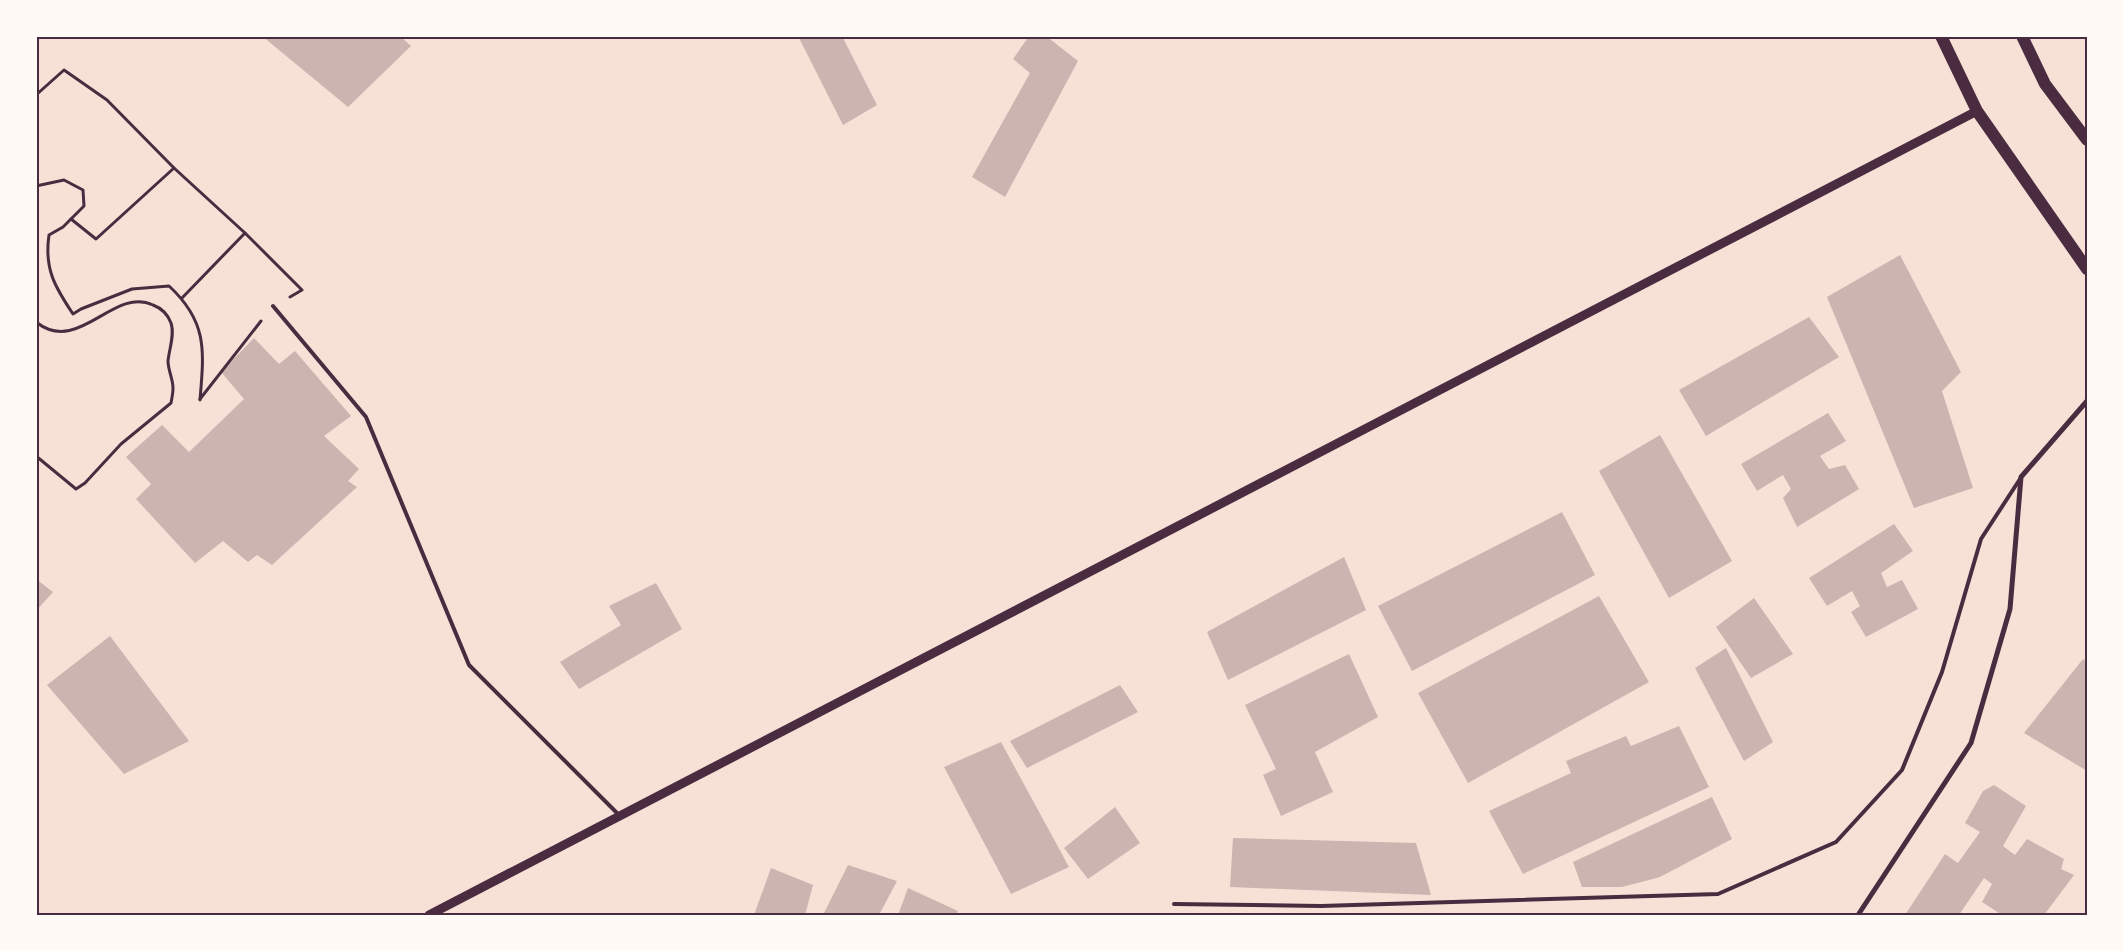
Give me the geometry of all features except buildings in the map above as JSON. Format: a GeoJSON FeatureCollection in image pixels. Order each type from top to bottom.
{"type":"FeatureCollection","features":[{"type":"Feature","properties":{"kind":"main road"},"geometry":{"type":"LineString","coordinates":[[1941,36],[1977,111],[2087,269]]}},
{"type":"Feature","properties":{"kind":"main road"},"geometry":{"type":"LineString","coordinates":[[2022,36],[2045,84],[2087,140]]}},
{"type":"Feature","properties":{"kind":"street"},"geometry":{"type":"LineString","coordinates":[[429,915],[1977,111]]}},
{"type":"Feature","properties":{"kind":"street"},"geometry":{"type":"LineString","coordinates":[[1858,915],[1971,743],[2010,609],[2021,477],[2087,402]]}},
{"type":"Feature","properties":{"kind":"lane"},"geometry":{"type":"LineString","coordinates":[[274,306],[366,417],[470,664],[620,816]]}},
{"type":"Feature","properties":{"kind":"lane"},"geometry":{"type":"LineString","coordinates":[[1174,904],[1321,906],[1718,894],[1836,842],[1902,770],[1942,672],[1981,539],[2021,477]]}},
{"type":"Feature","properties":{"kind":"path"},"geometry":{"type":"LineString","coordinates":[[36,95],[64,70],[107,100],[174,168],[245,233],[182,298]]}},
{"type":"Feature","properties":{"kind":"path"},"geometry":{"type":"LineString","coordinates":[[71,219],[96,239],[174,168]]}},
{"type":"Feature","properties":{"kind":"path"},"geometry":{"type":"LineString","coordinates":[[36,186],[64,180],[83,190],[84,206],[49,236],[46,252],[48,268],[61,297],[73,314],[132,289],[169,286],[182,298],[202,335],[203,357],[200,400]]}},
{"type":"Feature","properties":{"kind":"path"},"geometry":{"type":"LineString","coordinates":[[36,322],[44,328],[57,332],[73,331],[130,301],[146,301],[161,308],[172,324],[168,363],[173,388],[171,403],[121,444],[85,483],[76,490],[36,456]]}}]}
